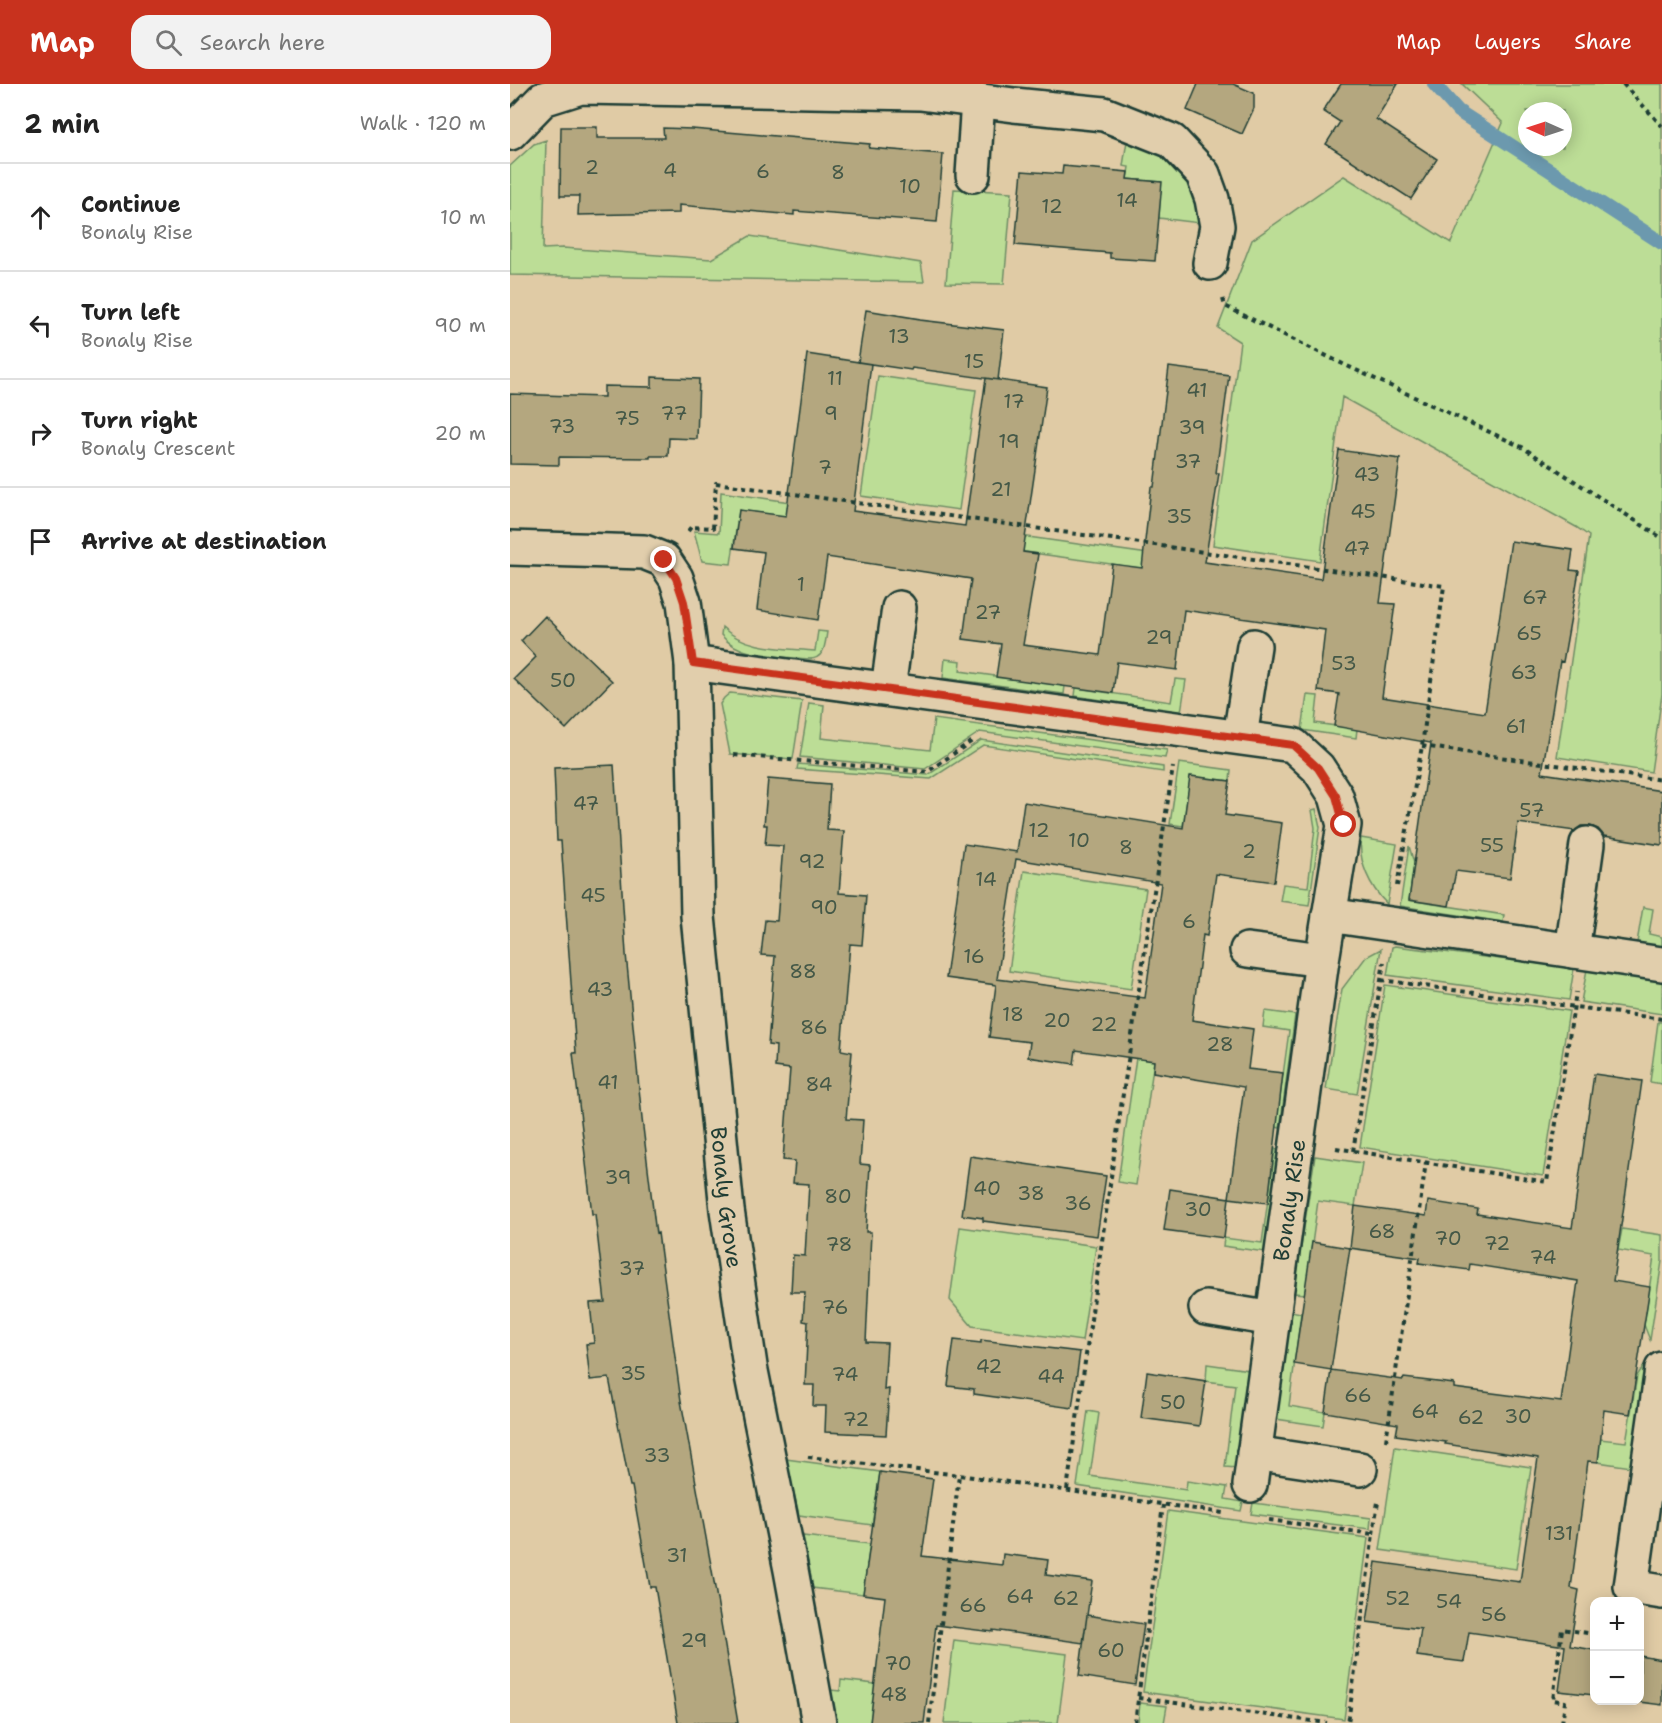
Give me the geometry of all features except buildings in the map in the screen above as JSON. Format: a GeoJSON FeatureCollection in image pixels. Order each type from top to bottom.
{"type":"FeatureCollection","features":[{"type":"Feature","properties":{"kind":"street"},"geometry":{"type":"LineString","coordinates":[[510,133],[543,99],[581,87],[920,93],[1104,114],[1172,141],[1203,174],[1212,199],[1217,226],[1210,263]]}},
{"type":"Feature","properties":{"kind":"street"},"geometry":{"type":"LineString","coordinates":[[973,175],[978,100]]}},
{"type":"Feature","properties":{"kind":"street"},"geometry":{"type":"LineString","coordinates":[[510,548],[644,552],[664,560]]}},
{"type":"Feature","properties":{"kind":"street","name":"Bonaly Grove"},"geometry":{"type":"LineString","coordinates":[[664,560],[676,578],[684,602],[693,663],[698,916],[727,1210],[750,1366],[819,1723]]}},
{"type":"Feature","properties":{"kind":"street"},"geometry":{"type":"LineString","coordinates":[[888,689],[899,608]]}},
{"type":"Feature","properties":{"kind":"street"},"geometry":{"type":"LineString","coordinates":[[1240,737],[1254,646]]}},
{"type":"Feature","properties":{"kind":"street","name":"Bonaly Rise"},"geometry":{"type":"LineString","coordinates":[[693,663],[1293,745],[1318,768],[1336,796],[1344,825],[1296,1142],[1250,1485]]}},
{"type":"Feature","properties":{"kind":"street"},"geometry":{"type":"LineString","coordinates":[[1577,952],[1587,844]]}},
{"type":"Feature","properties":{"kind":"street"},"geometry":{"type":"LineString","coordinates":[[1329,915],[1662,964]]}},
{"type":"Feature","properties":{"kind":"street"},"geometry":{"type":"LineString","coordinates":[[1246,950],[1322,960]]}},
{"type":"Feature","properties":{"kind":"street"},"geometry":{"type":"LineString","coordinates":[[1206,1308],[1273,1319]]}},
{"type":"Feature","properties":{"kind":"street"},"geometry":{"type":"LineString","coordinates":[[1646,1590],[1662,1369]]}},
{"type":"Feature","properties":{"kind":"street"},"geometry":{"type":"LineString","coordinates":[[1254,1453],[1372,1459]]}},
{"type":"Feature","properties":{"kind":"path"},"geometry":{"type":"LineString","coordinates":[[1623,84],[1662,126]]}},
{"type":"Feature","properties":{"kind":"path"},"geometry":{"type":"LineString","coordinates":[[1210,263],[1225,306],[1522,447],[1662,538]]}},
{"type":"Feature","properties":{"kind":"path"},"geometry":{"type":"LineString","coordinates":[[664,560],[691,527],[713,528],[716,483],[1444,586],[1422,746],[1353,1151]]}},
{"type":"Feature","properties":{"kind":"path"},"geometry":{"type":"LineString","coordinates":[[1067,1490],[1119,1120],[1179,729]]}},
{"type":"Feature","properties":{"kind":"path"},"geometry":{"type":"LineString","coordinates":[[694,752],[927,772],[979,736]]}},
{"type":"Feature","properties":{"kind":"path"},"geometry":{"type":"LineString","coordinates":[[1422,746],[1662,780]]}},
{"type":"Feature","properties":{"kind":"path"},"geometry":{"type":"LineString","coordinates":[[1296,1142],[1547,1182],[1574,1007],[1577,952]]}},
{"type":"Feature","properties":{"kind":"path"},"geometry":{"type":"LineString","coordinates":[[1381,980],[1662,1019]]}},
{"type":"Feature","properties":{"kind":"path"},"geometry":{"type":"LineString","coordinates":[[1372,1459],[1426,1162]]}},
{"type":"Feature","properties":{"kind":"path"},"geometry":{"type":"LineString","coordinates":[[767,1452],[959,1475],[1234,1515]]}},
{"type":"Feature","properties":{"kind":"path"},"geometry":{"type":"LineString","coordinates":[[929,1723],[959,1475]]}},
{"type":"Feature","properties":{"kind":"path"},"geometry":{"type":"LineString","coordinates":[[1135,1723],[1163,1505]]}},
{"type":"Feature","properties":{"kind":"path"},"geometry":{"type":"LineString","coordinates":[[1269,1520],[1373,1534],[1348,1723]]}},
{"type":"Feature","properties":{"kind":"path"},"geometry":{"type":"LineString","coordinates":[[1562,1723],[1565,1702],[1553,1700],[1562,1629],[1590,1633]]}},
{"type":"Feature","properties":{"kind":"path"},"geometry":{"type":"LineString","coordinates":[[1138,1698],[1327,1723]]}},
{"type":"Feature","properties":{"kind":"green space"},"geometry":{"type":"Polygon","coordinates":[[[1462,84],[1662,84],[1662,694],[1651,772],[1557,757],[1589,536],[1342,397],[1320,561],[1213,545],[1240,342],[1218,328],[1252,240],[1344,176],[1451,243],[1503,123],[1462,84]]]}},
{"type":"Feature","properties":{"kind":"green space"},"geometry":{"type":"Polygon","coordinates":[[[546,140],[543,249],[563,248],[711,259],[750,236],[921,263],[924,282],[510,275],[510,166],[534,144],[546,140]]]}},
{"type":"Feature","properties":{"kind":"green space"},"geometry":{"type":"Polygon","coordinates":[[[1127,141],[1142,144],[1173,163],[1181,171],[1200,199],[1200,223],[1159,218],[1161,182],[1127,179],[1129,167],[1123,166],[1127,141]]]}},
{"type":"Feature","properties":{"kind":"green space"},"geometry":{"type":"Polygon","coordinates":[[[954,189],[1012,192],[1004,284],[946,283],[954,189]]]}},
{"type":"Feature","properties":{"kind":"green space"},"geometry":{"type":"Polygon","coordinates":[[[878,376],[976,390],[959,510],[861,496],[878,376]]]}},
{"type":"Feature","properties":{"kind":"green space"},"geometry":{"type":"Polygon","coordinates":[[[721,492],[790,502],[789,517],[739,510],[731,564],[702,561],[694,531],[719,533],[721,492]]]}},
{"type":"Feature","properties":{"kind":"green space"},"geometry":{"type":"Polygon","coordinates":[[[1021,536],[1148,554],[1146,569],[1019,551],[1021,536]]]}},
{"type":"Feature","properties":{"kind":"green space"},"geometry":{"type":"Polygon","coordinates":[[[722,627],[732,635],[754,644],[815,651],[818,631],[827,632],[821,654],[809,659],[762,655],[739,648],[729,643],[721,635],[722,627]]]}},
{"type":"Feature","properties":{"kind":"green space"},"geometry":{"type":"Polygon","coordinates":[[[945,659],[961,661],[960,671],[1065,686],[1064,694],[943,678],[945,659]]]}},
{"type":"Feature","properties":{"kind":"green space"},"geometry":{"type":"Polygon","coordinates":[[[1175,679],[1186,680],[1181,712],[1075,696],[1076,688],[1171,702],[1175,679]]]}},
{"type":"Feature","properties":{"kind":"green space"},"geometry":{"type":"Polygon","coordinates":[[[730,693],[802,701],[793,759],[730,754],[720,704],[730,693]]]}},
{"type":"Feature","properties":{"kind":"green space"},"geometry":{"type":"Polygon","coordinates":[[[1307,695],[1318,696],[1315,723],[1357,729],[1356,738],[1302,730],[1307,695]]]}},
{"type":"Feature","properties":{"kind":"green space"},"geometry":{"type":"Polygon","coordinates":[[[809,703],[824,705],[821,738],[930,750],[934,719],[1167,750],[1165,758],[980,732],[925,769],[800,757],[809,703]]]}},
{"type":"Feature","properties":{"kind":"green space"},"geometry":{"type":"Polygon","coordinates":[[[981,740],[1163,767],[1163,772],[983,745],[931,779],[797,769],[798,764],[928,775],[981,740]]]}},
{"type":"Feature","properties":{"kind":"green space"},"geometry":{"type":"Polygon","coordinates":[[[1179,763],[1231,770],[1230,781],[1191,776],[1183,826],[1170,824],[1179,763]]]}},
{"type":"Feature","properties":{"kind":"green space"},"geometry":{"type":"Polygon","coordinates":[[[1316,809],[1320,827],[1309,905],[1280,901],[1283,884],[1308,887],[1315,828],[1312,810],[1316,809]]]}},
{"type":"Feature","properties":{"kind":"green space"},"geometry":{"type":"Polygon","coordinates":[[[1361,838],[1397,844],[1387,904],[1375,890],[1366,874],[1361,856],[1361,838]]]}},
{"type":"Feature","properties":{"kind":"green space"},"geometry":{"type":"Polygon","coordinates":[[[1409,846],[1414,863],[1409,900],[1504,915],[1503,922],[1400,906],[1409,846]]]}},
{"type":"Feature","properties":{"kind":"green space"},"geometry":{"type":"Polygon","coordinates":[[[1024,871],[1146,889],[1131,989],[1009,971],[1024,871]]]}},
{"type":"Feature","properties":{"kind":"green space"},"geometry":{"type":"Polygon","coordinates":[[[1643,907],[1653,909],[1649,934],[1662,937],[1662,947],[1637,943],[1643,907]]]}},
{"type":"Feature","properties":{"kind":"green space"},"geometry":{"type":"Polygon","coordinates":[[[1392,947],[1574,968],[1569,1000],[1387,975],[1392,947]]]}},
{"type":"Feature","properties":{"kind":"green space"},"geometry":{"type":"Polygon","coordinates":[[[1381,949],[1357,1094],[1326,1089],[1342,989],[1366,957],[1381,949]]]}},
{"type":"Feature","properties":{"kind":"green space"},"geometry":{"type":"Polygon","coordinates":[[[1587,969],[1662,980],[1662,1014],[1581,1002],[1587,969]]]}},
{"type":"Feature","properties":{"kind":"green space"},"geometry":{"type":"Polygon","coordinates":[[[1385,985],[1569,1011],[1543,1176],[1360,1147],[1385,985]]]}},
{"type":"Feature","properties":{"kind":"green space"},"geometry":{"type":"Polygon","coordinates":[[[1265,1011],[1295,1015],[1280,1128],[1276,1127],[1289,1031],[1263,1027],[1265,1011]]]}},
{"type":"Feature","properties":{"kind":"green space"},"geometry":{"type":"Polygon","coordinates":[[[1658,1022],[1662,1022],[1662,1084],[1650,1082],[1658,1022]]]}},
{"type":"Feature","properties":{"kind":"green space"},"geometry":{"type":"Polygon","coordinates":[[[1137,1051],[1155,1054],[1136,1185],[1118,1182],[1137,1051]]]}},
{"type":"Feature","properties":{"kind":"green space"},"geometry":{"type":"Polygon","coordinates":[[[1275,1149],[1279,1150],[1265,1252],[1223,1246],[1224,1238],[1262,1243],[1275,1149]]]}},
{"type":"Feature","properties":{"kind":"green space"},"geometry":{"type":"Polygon","coordinates":[[[1315,1156],[1362,1163],[1355,1206],[1318,1201],[1305,1294],[1294,1293],[1315,1156]]]}},
{"type":"Feature","properties":{"kind":"green space"},"geometry":{"type":"Polygon","coordinates":[[[960,1227],[1096,1246],[1082,1341],[972,1326],[950,1300],[960,1227]]]}},
{"type":"Feature","properties":{"kind":"green space"},"geometry":{"type":"Polygon","coordinates":[[[1622,1229],[1662,1235],[1662,1261],[1650,1340],[1644,1325],[1654,1256],[1618,1250],[1622,1229]]]}},
{"type":"Feature","properties":{"kind":"green space"},"geometry":{"type":"Polygon","coordinates":[[[1291,1311],[1301,1313],[1289,1406],[1325,1412],[1323,1426],[1276,1419],[1291,1311]]]}},
{"type":"Feature","properties":{"kind":"green space"},"geometry":{"type":"Polygon","coordinates":[[[1646,1362],[1631,1467],[1598,1462],[1600,1439],[1626,1442],[1637,1376],[1646,1362]]]}},
{"type":"Feature","properties":{"kind":"green space"},"geometry":{"type":"Polygon","coordinates":[[[1207,1364],[1249,1370],[1237,1468],[1225,1467],[1235,1385],[1206,1381],[1207,1364]]]}},
{"type":"Feature","properties":{"kind":"green space"},"geometry":{"type":"Polygon","coordinates":[[[1088,1411],[1099,1413],[1090,1476],[1186,1490],[1187,1481],[1227,1487],[1225,1499],[1243,1502],[1241,1511],[1077,1486],[1088,1411]]]}},
{"type":"Feature","properties":{"kind":"green space"},"geometry":{"type":"Polygon","coordinates":[[[1395,1447],[1531,1467],[1516,1569],[1380,1550],[1395,1447]]]}},
{"type":"Feature","properties":{"kind":"green space"},"geometry":{"type":"Polygon","coordinates":[[[786,1459],[880,1472],[872,1525],[799,1515],[786,1459]]]}},
{"type":"Feature","properties":{"kind":"green space"},"geometry":{"type":"Polygon","coordinates":[[[1253,1503],[1371,1518],[1370,1529],[1251,1514],[1253,1503]]]}},
{"type":"Feature","properties":{"kind":"green space"},"geometry":{"type":"Polygon","coordinates":[[[1168,1511],[1368,1538],[1344,1719],[1143,1692],[1168,1511]]]}},
{"type":"Feature","properties":{"kind":"green space"},"geometry":{"type":"Polygon","coordinates":[[[803,1536],[870,1544],[863,1594],[812,1588],[803,1536]]]}},
{"type":"Feature","properties":{"kind":"green space"},"geometry":{"type":"Polygon","coordinates":[[[954,1640],[1067,1654],[1058,1723],[944,1723],[954,1640]]]}},
{"type":"Feature","properties":{"kind":"green space"},"geometry":{"type":"Polygon","coordinates":[[[841,1680],[875,1684],[870,1723],[837,1723],[831,1690],[840,1691],[841,1680]]]}},
{"type":"Feature","properties":{"kind":"green space"},"geometry":{"type":"Polygon","coordinates":[[[1140,1703],[1167,1706],[1164,1723],[1138,1723],[1140,1703]]]}},
{"type":"Feature","properties":{"kind":"waterway"},"geometry":{"type":"LineString","coordinates":[[1434,84],[1458,111],[1662,243]]}},
{"type":"Feature","properties":{"kind":"route"},"geometry":{"type":"LineString","coordinates":[[664,560],[676,578],[684,602],[693,663],[1293,745],[1318,768],[1336,796],[1344,825]]}}]}
